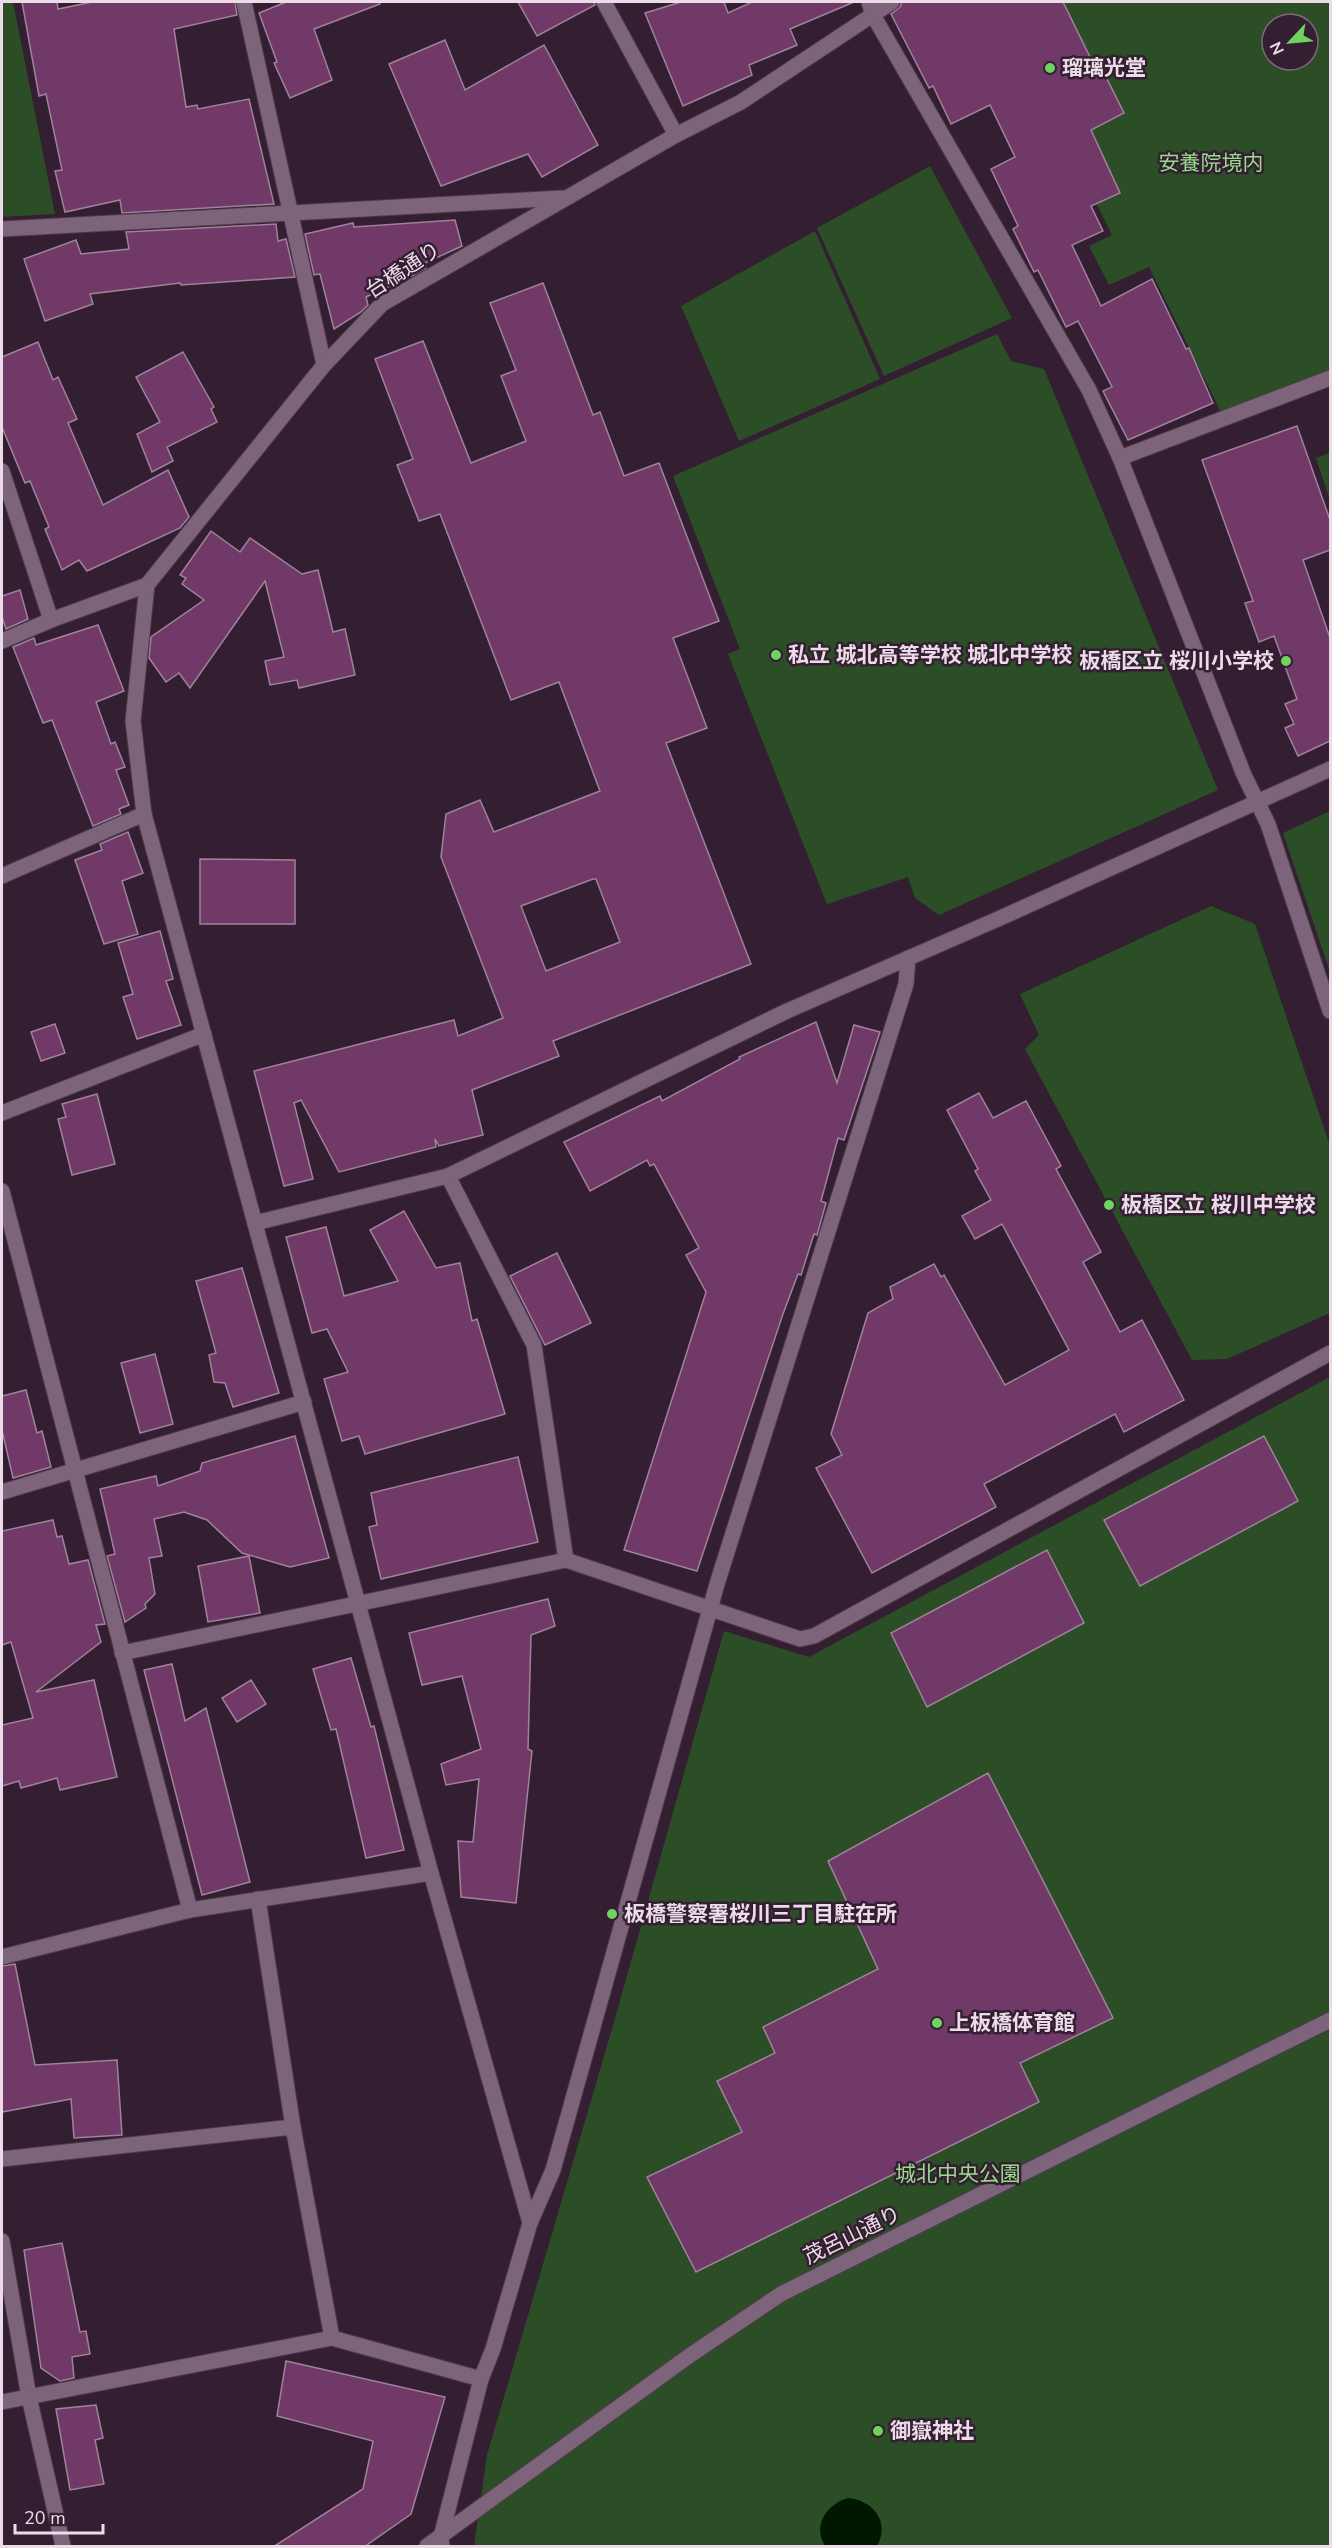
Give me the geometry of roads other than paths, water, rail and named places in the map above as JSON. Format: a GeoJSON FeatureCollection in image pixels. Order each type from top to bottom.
{"type":"FeatureCollection","features":[{"type":"Feature","properties":{"kind":"street"},"geometry":{"type":"LineString","coordinates":[[244,2],[324,364]]}},
{"type":"Feature","properties":{"kind":"street"},"geometry":{"type":"LineString","coordinates":[[604,2],[676,135]]}},
{"type":"Feature","properties":{"kind":"street","name":"台橋通り"},"geometry":{"type":"LineString","coordinates":[[147,585],[324,364],[382,304],[676,135],[741,102],[871,8],[892,2]]}},
{"type":"Feature","properties":{"kind":"street"},"geometry":{"type":"LineString","coordinates":[[871,8],[1089,390],[1120,458],[1244,775],[1280,855],[1330,1011]]}},
{"type":"Feature","properties":{"kind":"street"},"geometry":{"type":"LineString","coordinates":[[2,229],[565,198]]}},
{"type":"Feature","properties":{"kind":"street"},"geometry":{"type":"LineString","coordinates":[[1120,458],[1330,378]]}},
{"type":"Feature","properties":{"kind":"street"},"geometry":{"type":"LineString","coordinates":[[2,471],[51,620]]}},
{"type":"Feature","properties":{"kind":"street"},"geometry":{"type":"LineString","coordinates":[[2,641],[51,620],[147,585],[133,721],[144,814],[431,1873],[530,2223]]}},
{"type":"Feature","properties":{"kind":"street"},"geometry":{"type":"LineString","coordinates":[[255,1222],[448,1176],[787,1011],[1330,769]]}},
{"type":"Feature","properties":{"kind":"street"},"geometry":{"type":"LineString","coordinates":[[2,876],[144,814]]}},
{"type":"Feature","properties":{"kind":"street"},"geometry":{"type":"LineString","coordinates":[[441,2542],[481,2379],[493,2349],[530,2223],[553,2170],[711,1607],[906,984],[908,958]]}},
{"type":"Feature","properties":{"kind":"street"},"geometry":{"type":"LineString","coordinates":[[2,1113],[204,1034]]}},
{"type":"Feature","properties":{"kind":"street"},"geometry":{"type":"LineString","coordinates":[[448,1176],[534,1345],[566,1560]]}},
{"type":"Feature","properties":{"kind":"street"},"geometry":{"type":"LineString","coordinates":[[2,1191],[190,1910]]}},
{"type":"Feature","properties":{"kind":"street"},"geometry":{"type":"LineString","coordinates":[[122,1653],[566,1560],[800,1638],[814,1636],[1330,1353]]}},
{"type":"Feature","properties":{"kind":"street"},"geometry":{"type":"LineString","coordinates":[[2,1492],[304,1402]]}},
{"type":"Feature","properties":{"kind":"street"},"geometry":{"type":"LineString","coordinates":[[2,1957],[190,1910],[431,1873]]}},
{"type":"Feature","properties":{"kind":"street"},"geometry":{"type":"LineString","coordinates":[[258,1899],[293,2127],[332,2338]]}},
{"type":"Feature","properties":{"kind":"street","name":"茂呂山通り"},"geometry":{"type":"LineString","coordinates":[[427,2547],[441,2542],[689,2356],[782,2294],[1330,2020]]}},
{"type":"Feature","properties":{"kind":"street"},"geometry":{"type":"LineString","coordinates":[[2,2159],[293,2127]]}},
{"type":"Feature","properties":{"kind":"street"},"geometry":{"type":"LineString","coordinates":[[2,2241],[29,2397],[63,2547]]}},
{"type":"Feature","properties":{"kind":"street"},"geometry":{"type":"LineString","coordinates":[[2,2402],[332,2338],[481,2379]]}},
{"type":"Feature","properties":{"kind":"place","name":"瑠璃光堂"},"geometry":{"type":"Point","coordinates":[1050,68]}},
{"type":"Feature","properties":{"kind":"place","name":"私立 城北高等学校 城北中学校"},"geometry":{"type":"Point","coordinates":[776,655]}},
{"type":"Feature","properties":{"kind":"place","name":"板橋区立 桜川小学校"},"geometry":{"type":"Point","coordinates":[1286,661]}},
{"type":"Feature","properties":{"kind":"place","name":"板橋区立 桜川中学校"},"geometry":{"type":"Point","coordinates":[1109,1205]}},
{"type":"Feature","properties":{"kind":"place","name":"板橋警察署桜川三丁目駐在所"},"geometry":{"type":"Point","coordinates":[612,1914]}},
{"type":"Feature","properties":{"kind":"place","name":"上板橋体育館"},"geometry":{"type":"Point","coordinates":[937,2023]}},
{"type":"Feature","properties":{"kind":"place","name":"御嶽神社"},"geometry":{"type":"Point","coordinates":[878,2431]}},
{"type":"Feature","properties":{"kind":"park label","name":"安養院境内"},"geometry":{"type":"Point","coordinates":[1211,163]}},
{"type":"Feature","properties":{"kind":"park label","name":"城北中央公園"},"geometry":{"type":"Point","coordinates":[958,2174]}}]}
